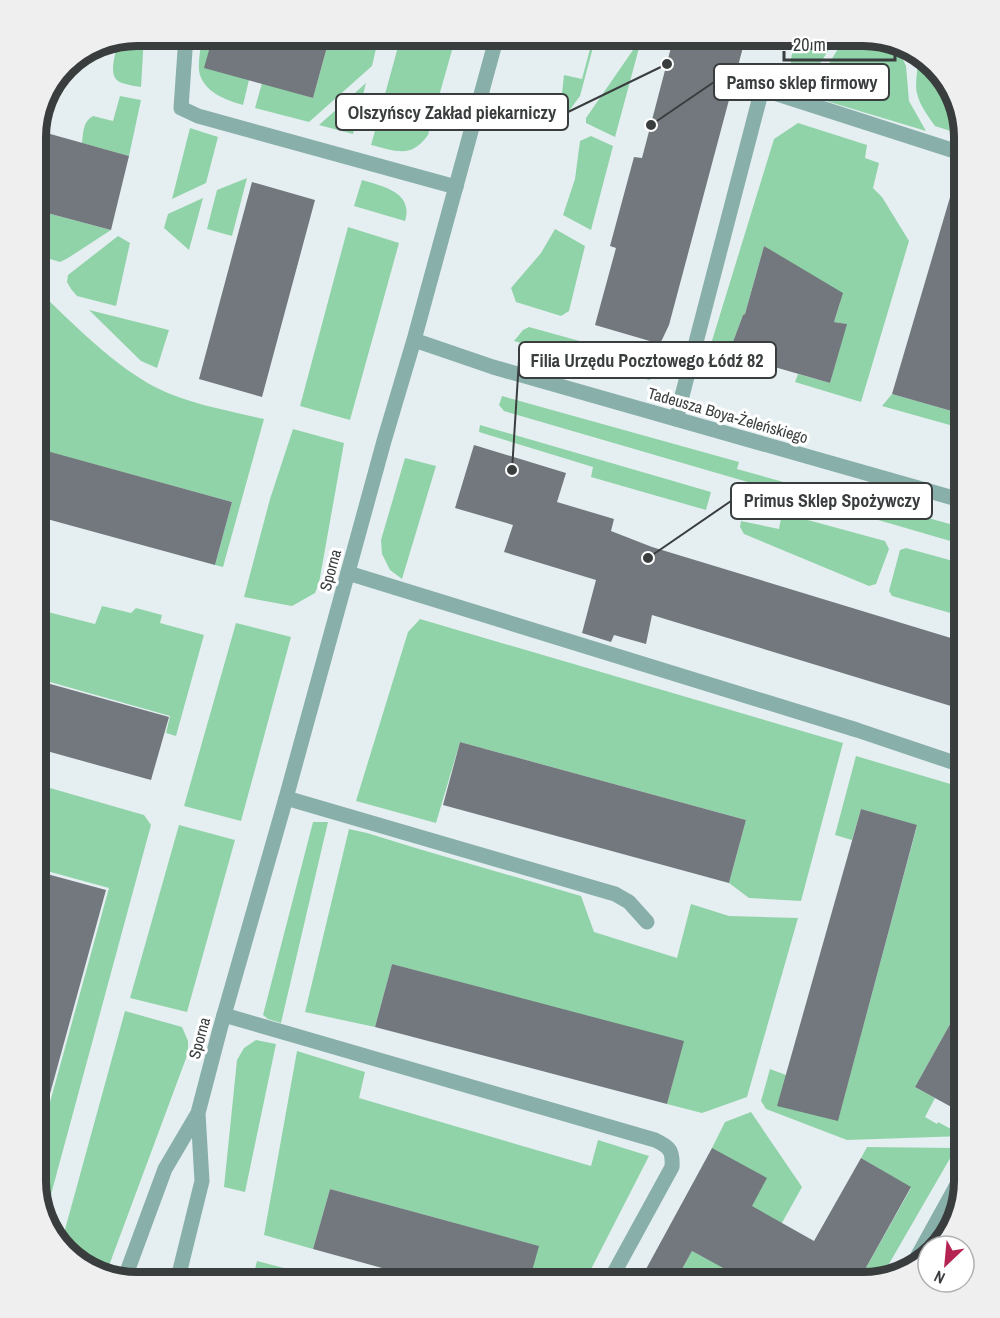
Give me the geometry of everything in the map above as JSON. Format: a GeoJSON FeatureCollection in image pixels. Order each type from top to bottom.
{"type":"FeatureCollection","features":[{"type":"Feature","properties":{"kind":"street"},"geometry":{"type":"LineString","coordinates":[[185,46],[181,108],[198,116],[456,187]]}},
{"type":"Feature","properties":{"kind":"street","name":"Sporna"},"geometry":{"type":"LineString","coordinates":[[127,1271],[165,1169],[198,1113],[494,46]]}},
{"type":"Feature","properties":{"kind":"street"},"geometry":{"type":"LineString","coordinates":[[676,419],[762,89],[954,151]]}},
{"type":"Feature","properties":{"kind":"street","name":"Tadeusza Boya-Żeleńskiego"},"geometry":{"type":"LineString","coordinates":[[414,340],[483,364],[954,498]]}},
{"type":"Feature","properties":{"kind":"street"},"geometry":{"type":"LineString","coordinates":[[348,573],[834,723],[954,763]]}},
{"type":"Feature","properties":{"kind":"street"},"geometry":{"type":"LineString","coordinates":[[286,798],[615,894],[629,902],[647,922]]}},
{"type":"Feature","properties":{"kind":"street"},"geometry":{"type":"LineString","coordinates":[[224,1015],[655,1140],[667,1146],[673,1156],[672,1167],[614,1272]]}},
{"type":"Feature","properties":{"kind":"street","name":"Sporna"},"geometry":{"type":"LineString","coordinates":[[179,1272],[202,1181],[198,1113]]}},
{"type":"Feature","properties":{"kind":"street"},"geometry":{"type":"LineString","coordinates":[[921,1251],[953,1192]]}},
{"type":"Feature","properties":{"kind":"green space"},"geometry":{"type":"Polygon","coordinates":[[[143,46],[141,87],[124,84],[117,80],[113,71],[116,49],[143,46]]]}},
{"type":"Feature","properties":{"kind":"green space"},"geometry":{"type":"Polygon","coordinates":[[[201,46],[221,46],[249,80],[243,105],[217,95],[207,87],[200,75],[201,46]]]}},
{"type":"Feature","properties":{"kind":"green space"},"geometry":{"type":"Polygon","coordinates":[[[327,46],[377,46],[372,66],[309,122],[255,108],[262,83],[313,98],[327,46]]]}},
{"type":"Feature","properties":{"kind":"green space"},"geometry":{"type":"Polygon","coordinates":[[[398,46],[453,46],[428,135],[422,143],[415,148],[402,151],[371,145],[398,46]]]}},
{"type":"Feature","properties":{"kind":"green space"},"geometry":{"type":"Polygon","coordinates":[[[591,47],[593,47],[580,96],[566,115],[560,112],[564,75],[582,79],[591,47]]]}},
{"type":"Feature","properties":{"kind":"green space"},"geometry":{"type":"Polygon","coordinates":[[[635,47],[639,47],[615,137],[586,123],[586,118],[635,47]]]}},
{"type":"Feature","properties":{"kind":"green space"},"geometry":{"type":"Polygon","coordinates":[[[794,47],[830,47],[806,91],[794,80],[791,59],[794,47]]]}},
{"type":"Feature","properties":{"kind":"green space"},"geometry":{"type":"Polygon","coordinates":[[[839,47],[869,47],[898,53],[906,66],[909,101],[926,131],[813,97],[820,78],[839,47]]]}},
{"type":"Feature","properties":{"kind":"green space"},"geometry":{"type":"Polygon","coordinates":[[[918,65],[927,73],[944,97],[949,108],[953,132],[935,126],[918,97],[916,86],[918,65]]]}},
{"type":"Feature","properties":{"kind":"green space"},"geometry":{"type":"Polygon","coordinates":[[[366,83],[353,134],[319,125],[366,83]]]}},
{"type":"Feature","properties":{"kind":"green space"},"geometry":{"type":"Polygon","coordinates":[[[120,96],[141,100],[129,156],[82,143],[84,128],[90,118],[93,116],[113,121],[120,96]]]}},
{"type":"Feature","properties":{"kind":"green space"},"geometry":{"type":"Polygon","coordinates":[[[798,123],[867,145],[865,158],[879,163],[873,188],[882,197],[909,241],[861,402],[795,382],[798,374],[830,383],[846,324],[834,322],[840,303],[764,246],[745,314],[727,358],[707,357],[774,139],[798,123]]]}},
{"type":"Feature","properties":{"kind":"green space"},"geometry":{"type":"Polygon","coordinates":[[[190,128],[218,137],[206,183],[172,199],[190,128]]]}},
{"type":"Feature","properties":{"kind":"green space"},"geometry":{"type":"Polygon","coordinates":[[[591,136],[613,146],[591,230],[563,215],[575,179],[580,141],[591,136]]]}},
{"type":"Feature","properties":{"kind":"green space"},"geometry":{"type":"Polygon","coordinates":[[[247,178],[232,236],[207,229],[217,190],[247,178]]]}},
{"type":"Feature","properties":{"kind":"green space"},"geometry":{"type":"Polygon","coordinates":[[[362,180],[387,188],[401,197],[407,211],[405,221],[354,206],[362,180]]]}},
{"type":"Feature","properties":{"kind":"green space"},"geometry":{"type":"Polygon","coordinates":[[[203,198],[189,250],[164,228],[168,214],[203,198]]]}},
{"type":"Feature","properties":{"kind":"green space"},"geometry":{"type":"Polygon","coordinates":[[[47,213],[111,230],[60,262],[47,256],[47,213]]]}},
{"type":"Feature","properties":{"kind":"green space"},"geometry":{"type":"Polygon","coordinates":[[[348,227],[399,243],[350,420],[300,406],[348,227]]]}},
{"type":"Feature","properties":{"kind":"green space"},"geometry":{"type":"Polygon","coordinates":[[[555,229],[585,246],[569,311],[561,316],[516,302],[511,288],[541,253],[555,229]]]}},
{"type":"Feature","properties":{"kind":"green space"},"geometry":{"type":"Polygon","coordinates":[[[118,236],[130,243],[116,306],[77,296],[67,282],[68,275],[118,236]]]}},
{"type":"Feature","properties":{"kind":"green space"},"geometry":{"type":"Polygon","coordinates":[[[47,298],[109,356],[157,388],[182,398],[264,419],[223,567],[215,565],[232,502],[47,451],[47,298]]]}},
{"type":"Feature","properties":{"kind":"green space"},"geometry":{"type":"Polygon","coordinates":[[[89,310],[169,330],[157,368],[141,361],[89,310]]]}},
{"type":"Feature","properties":{"kind":"green space"},"geometry":{"type":"Polygon","coordinates":[[[529,327],[670,366],[649,380],[514,341],[523,330],[529,327]]]}},
{"type":"Feature","properties":{"kind":"green space"},"geometry":{"type":"Polygon","coordinates":[[[892,394],[954,412],[954,426],[882,406],[892,394]]]}},
{"type":"Feature","properties":{"kind":"green space"},"geometry":{"type":"Polygon","coordinates":[[[502,396],[739,462],[737,469],[819,492],[821,488],[954,525],[954,542],[504,411],[499,405],[502,396]]]}},
{"type":"Feature","properties":{"kind":"green space"},"geometry":{"type":"Polygon","coordinates":[[[480,425],[711,492],[706,510],[591,477],[593,467],[479,432],[480,425]]]}},
{"type":"Feature","properties":{"kind":"green space"},"geometry":{"type":"Polygon","coordinates":[[[293,429],[344,443],[319,583],[315,593],[292,606],[244,597],[270,499],[293,429]]]}},
{"type":"Feature","properties":{"kind":"green space"},"geometry":{"type":"Polygon","coordinates":[[[405,458],[436,466],[402,579],[390,570],[382,554],[381,540],[405,458]]]}},
{"type":"Feature","properties":{"kind":"green space"},"geometry":{"type":"Polygon","coordinates":[[[782,513],[885,541],[889,549],[876,584],[869,586],[744,534],[740,527],[741,521],[779,529],[782,513]]]}},
{"type":"Feature","properties":{"kind":"green space"},"geometry":{"type":"Polygon","coordinates":[[[906,548],[954,561],[954,614],[892,596],[889,591],[900,550],[906,548]]]}},
{"type":"Feature","properties":{"kind":"green space"},"geometry":{"type":"Polygon","coordinates":[[[102,606],[131,613],[136,608],[162,615],[160,623],[204,635],[176,736],[166,733],[170,716],[46,681],[47,612],[95,624],[102,606]]]}},
{"type":"Feature","properties":{"kind":"green space"},"geometry":{"type":"Polygon","coordinates":[[[420,619],[843,743],[801,901],[749,898],[729,883],[746,820],[460,742],[436,823],[356,801],[408,632],[420,619]]]}},
{"type":"Feature","properties":{"kind":"green space"},"geometry":{"type":"Polygon","coordinates":[[[236,623],[291,637],[241,821],[184,806],[236,623]]]}},
{"type":"Feature","properties":{"kind":"green space"},"geometry":{"type":"Polygon","coordinates":[[[856,756],[954,785],[954,1017],[915,1087],[935,1098],[925,1117],[954,1131],[954,1136],[847,1140],[766,1109],[761,1101],[770,1069],[786,1075],[838,1120],[917,826],[861,809],[852,840],[835,835],[856,756]]]}},
{"type":"Feature","properties":{"kind":"green space"},"geometry":{"type":"Polygon","coordinates":[[[50,788],[144,815],[151,825],[49,1201],[46,1181],[46,1116],[109,888],[46,871],[46,790],[50,788]]]}},
{"type":"Feature","properties":{"kind":"green space"},"geometry":{"type":"Polygon","coordinates":[[[313,822],[328,822],[281,1023],[263,1015],[313,822]]]}},
{"type":"Feature","properties":{"kind":"green space"},"geometry":{"type":"Polygon","coordinates":[[[179,825],[235,840],[187,1012],[130,998],[179,825]]]}},
{"type":"Feature","properties":{"kind":"green space"},"geometry":{"type":"Polygon","coordinates":[[[349,829],[581,896],[594,932],[677,958],[691,904],[729,916],[798,918],[747,1097],[702,1113],[667,1104],[683,1042],[392,964],[375,1027],[305,1012],[349,829]]]}},
{"type":"Feature","properties":{"kind":"green space"},"geometry":{"type":"Polygon","coordinates":[[[125,1011],[182,1027],[188,1041],[188,1053],[109,1266],[97,1262],[77,1249],[64,1234],[125,1011]]]}},
{"type":"Feature","properties":{"kind":"green space"},"geometry":{"type":"Polygon","coordinates":[[[256,1040],[276,1044],[245,1192],[224,1187],[237,1060],[244,1048],[256,1040]]]}},
{"type":"Feature","properties":{"kind":"green space"},"geometry":{"type":"Polygon","coordinates":[[[297,1051],[365,1072],[359,1098],[591,1166],[598,1140],[649,1156],[590,1272],[532,1272],[538,1246],[330,1189],[313,1249],[264,1235],[297,1051]]]}},
{"type":"Feature","properties":{"kind":"green space"},"geometry":{"type":"Polygon","coordinates":[[[751,1112],[802,1187],[755,1272],[680,1272],[692,1251],[719,1265],[712,1148],[725,1122],[751,1112]]]}},
{"type":"Feature","properties":{"kind":"green space"},"geometry":{"type":"Polygon","coordinates":[[[867,1147],[954,1148],[886,1268],[864,1272],[911,1188],[861,1158],[867,1147]]]}},
{"type":"Feature","properties":{"kind":"green space"},"geometry":{"type":"Polygon","coordinates":[[[257,1261],[299,1272],[254,1272],[257,1261]]]}},
{"type":"Feature","properties":{"kind":"building"},"geometry":{"type":"Polygon","coordinates":[[[210,46],[327,46],[313,98],[204,68],[210,46]]]}},
{"type":"Feature","properties":{"kind":"building"},"geometry":{"type":"Polygon","coordinates":[[[671,47],[743,47],[669,325],[660,344],[595,325],[616,248],[610,246],[634,157],[642,158],[671,47]]]}},
{"type":"Feature","properties":{"kind":"building"},"geometry":{"type":"Polygon","coordinates":[[[47,133],[129,156],[111,230],[47,213],[47,133]]]}},
{"type":"Feature","properties":{"kind":"building"},"geometry":{"type":"Polygon","coordinates":[[[252,182],[315,200],[262,397],[199,379],[252,182]]]}},
{"type":"Feature","properties":{"kind":"building"},"geometry":{"type":"Polygon","coordinates":[[[954,184],[954,412],[892,394],[954,184]]]}},
{"type":"Feature","properties":{"kind":"building"},"geometry":{"type":"Polygon","coordinates":[[[764,246],[843,293],[834,322],[847,324],[830,383],[771,366],[771,368],[727,358],[745,314],[764,246]]]}},
{"type":"Feature","properties":{"kind":"building"},"geometry":{"type":"Polygon","coordinates":[[[474,445],[566,473],[557,502],[614,519],[611,531],[652,547],[954,639],[954,707],[652,615],[646,644],[614,635],[611,642],[582,633],[596,580],[504,552],[513,525],[455,508],[474,445]]]}},
{"type":"Feature","properties":{"kind":"building"},"geometry":{"type":"Polygon","coordinates":[[[47,451],[232,502],[215,565],[47,519],[47,451]]]}},
{"type":"Feature","properties":{"kind":"building"},"geometry":{"type":"Polygon","coordinates":[[[46,683],[169,717],[151,780],[46,751],[46,683]]]}},
{"type":"Feature","properties":{"kind":"building"},"geometry":{"type":"Polygon","coordinates":[[[460,742],[746,820],[729,883],[443,805],[460,742]]]}},
{"type":"Feature","properties":{"kind":"building"},"geometry":{"type":"Polygon","coordinates":[[[861,809],[917,825],[838,1121],[777,1106],[861,809]]]}},
{"type":"Feature","properties":{"kind":"building"},"geometry":{"type":"Polygon","coordinates":[[[46,874],[106,890],[46,1108],[46,874]]]}},
{"type":"Feature","properties":{"kind":"building"},"geometry":{"type":"Polygon","coordinates":[[[392,964],[684,1041],[667,1104],[375,1027],[392,964]]]}},
{"type":"Feature","properties":{"kind":"building"},"geometry":{"type":"Polygon","coordinates":[[[954,1017],[954,1108],[915,1087],[954,1017]]]}},
{"type":"Feature","properties":{"kind":"building"},"geometry":{"type":"Polygon","coordinates":[[[712,1148],[767,1178],[752,1206],[814,1241],[861,1158],[911,1187],[864,1272],[731,1272],[692,1251],[680,1272],[644,1272],[712,1148]]]}},
{"type":"Feature","properties":{"kind":"building"},"geometry":{"type":"Polygon","coordinates":[[[330,1189],[539,1246],[532,1272],[397,1272],[313,1249],[330,1189]]]}},
{"type":"Feature","properties":{"kind":"place","name":"Olszyńscy Zakład piekarniczy"},"geometry":{"type":"Point","coordinates":[667,64]}},
{"type":"Feature","properties":{"kind":"place","name":"Pamso sklep firmowy"},"geometry":{"type":"Point","coordinates":[651,125]}},
{"type":"Feature","properties":{"kind":"place","name":"Filia Urzędu Pocztowego Łódź 82"},"geometry":{"type":"Point","coordinates":[512,470]}},
{"type":"Feature","properties":{"kind":"place","name":"Primus Sklep Spożywczy"},"geometry":{"type":"Point","coordinates":[648,558]}}]}
